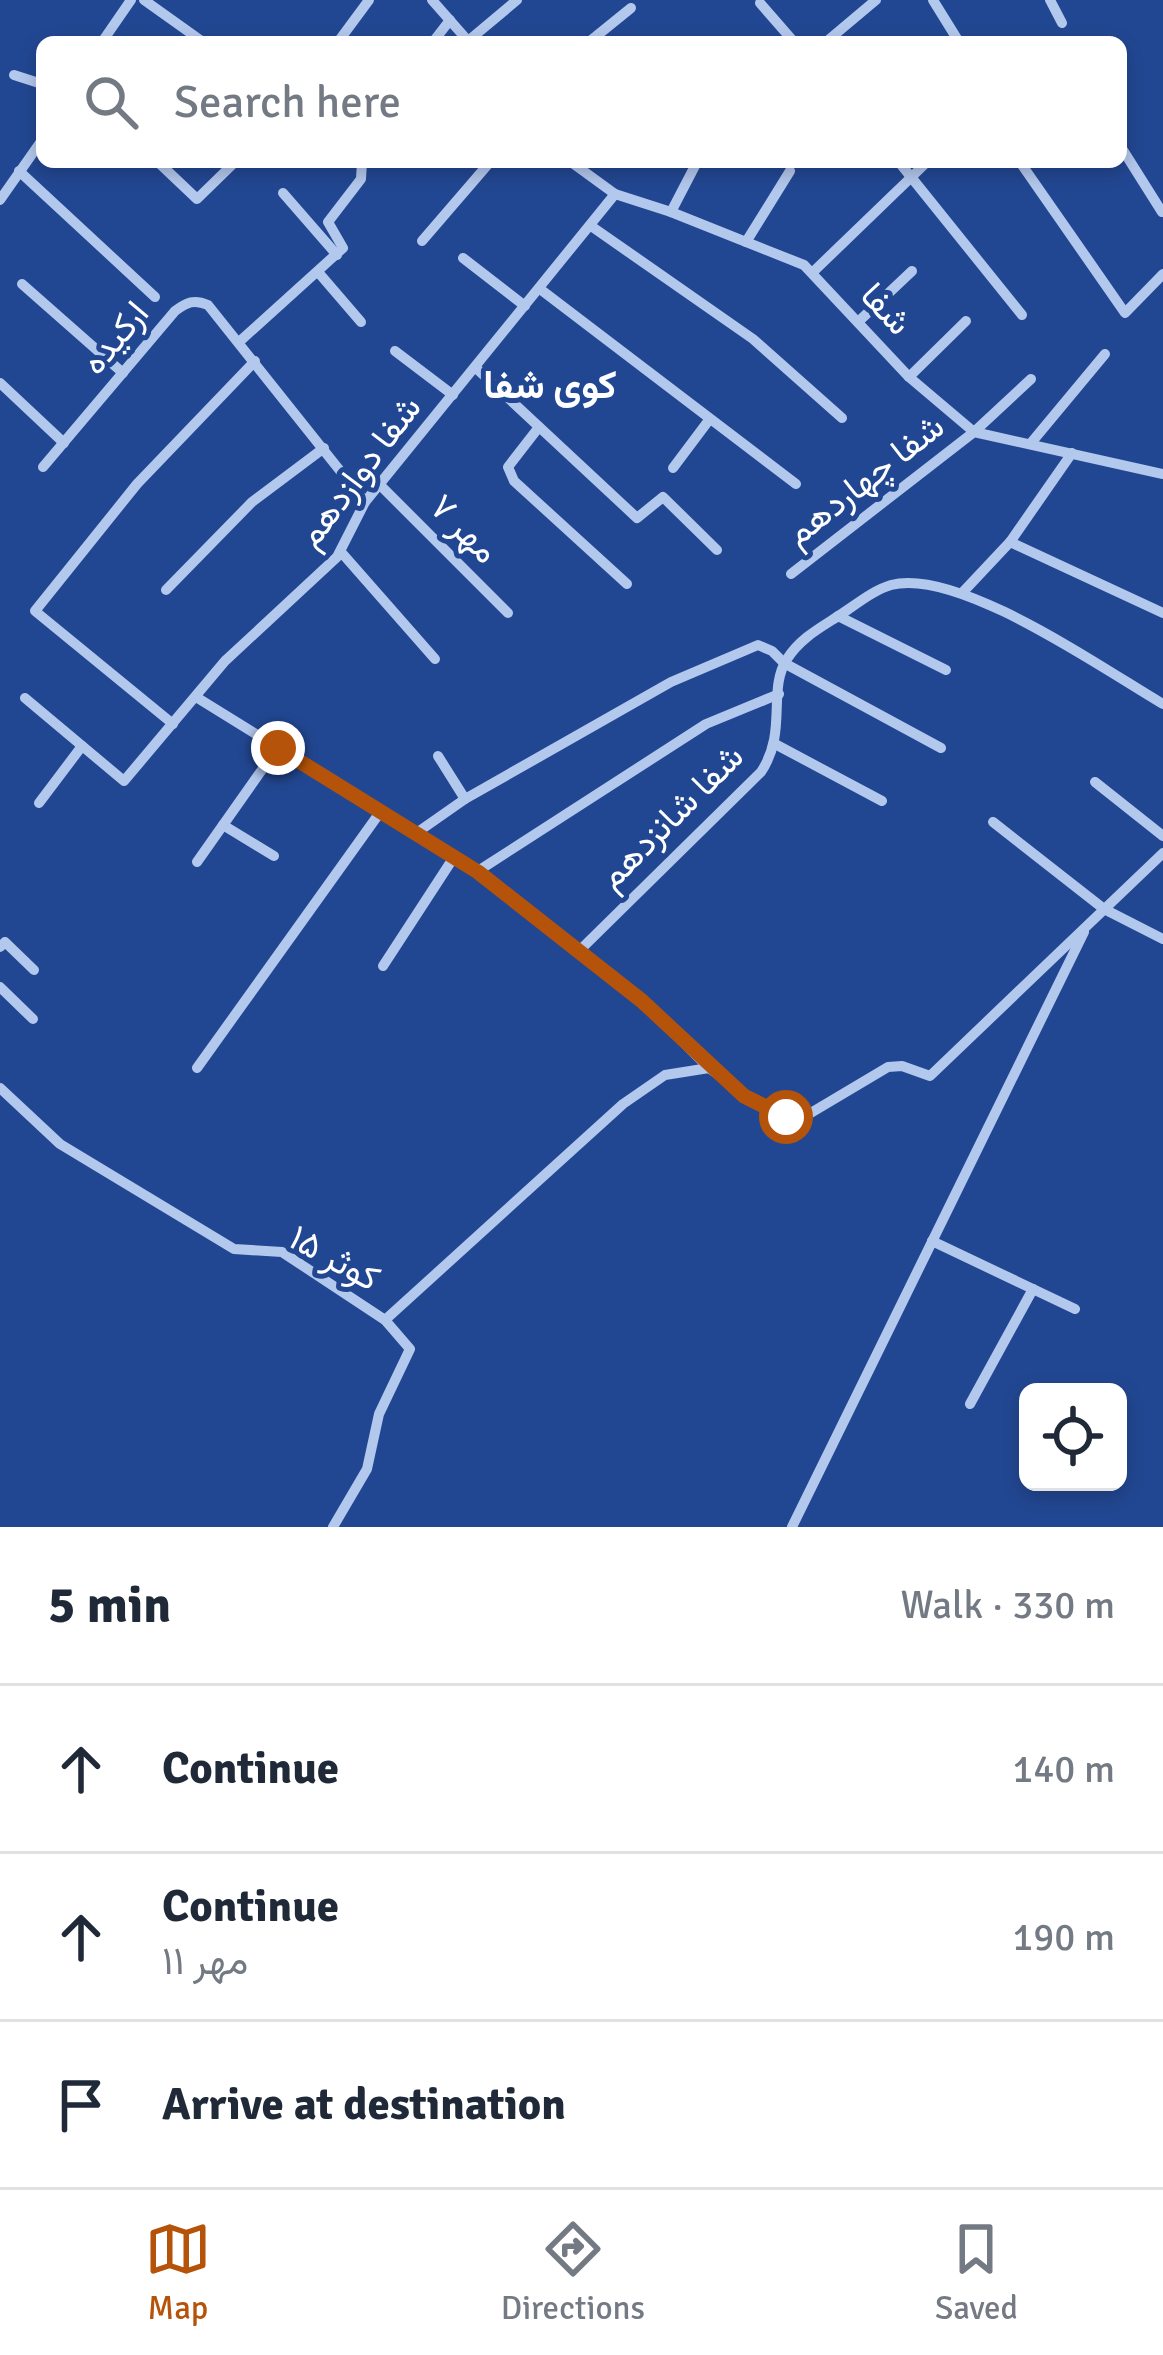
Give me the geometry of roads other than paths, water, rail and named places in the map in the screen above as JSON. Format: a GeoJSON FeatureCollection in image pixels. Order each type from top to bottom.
{"type":"FeatureCollection","features":[{"type":"Feature","properties":{"kind":"street"},"geometry":{"type":"LineString","coordinates":[[106,36],[131,0]]}},
{"type":"Feature","properties":{"kind":"street"},"geometry":{"type":"LineString","coordinates":[[144,0],[195,36]]}},
{"type":"Feature","properties":{"kind":"street"},"geometry":{"type":"LineString","coordinates":[[342,36],[369,0]]}},
{"type":"Feature","properties":{"kind":"street"},"geometry":{"type":"LineString","coordinates":[[432,0],[464,36]]}},
{"type":"Feature","properties":{"kind":"street"},"geometry":{"type":"LineString","coordinates":[[474,36],[518,0]]}},
{"type":"Feature","properties":{"kind":"street"},"geometry":{"type":"LineString","coordinates":[[833,36],[874,0]]}},
{"type":"Feature","properties":{"kind":"street"},"geometry":{"type":"LineString","coordinates":[[933,0],[952,36]]}},
{"type":"Feature","properties":{"kind":"street"},"geometry":{"type":"LineString","coordinates":[[1050,0],[1062,23]]}},
{"type":"Feature","properties":{"kind":"street"},"geometry":{"type":"LineString","coordinates":[[760,3],[789,36]]}},
{"type":"Feature","properties":{"kind":"street"},"geometry":{"type":"LineString","coordinates":[[597,36],[632,8]]}},
{"type":"Feature","properties":{"kind":"street"},"geometry":{"type":"LineString","coordinates":[[438,36],[450,20]]}},
{"type":"Feature","properties":{"kind":"street"},"geometry":{"type":"LineString","coordinates":[[14,75],[36,82]]}},
{"type":"Feature","properties":{"kind":"street"},"geometry":{"type":"LineString","coordinates":[[0,200],[36,148]]}},
{"type":"Feature","properties":{"kind":"street"},"geometry":{"type":"LineString","coordinates":[[1127,157],[1162,212]]}},
{"type":"Feature","properties":{"kind":"street"},"geometry":{"type":"LineString","coordinates":[[164,168],[197,199],[229,168]]}},
{"type":"Feature","properties":{"kind":"street"},"geometry":{"type":"LineString","coordinates":[[362,168],[361,179],[328,222],[343,245],[337,255],[239,342],[365,502]]}},
{"type":"Feature","properties":{"kind":"street"},"geometry":{"type":"LineString","coordinates":[[422,241],[485,168]]}},
{"type":"Feature","properties":{"kind":"street","name":"شفا"},"geometry":{"type":"LineString","coordinates":[[579,168],[615,194],[671,212],[813,272],[909,377],[974,432],[1163,474]]}},
{"type":"Feature","properties":{"kind":"street"},"geometry":{"type":"LineString","coordinates":[[671,212],[694,168]]}},
{"type":"Feature","properties":{"kind":"street"},"geometry":{"type":"LineString","coordinates":[[904,168],[1022,315]]}},
{"type":"Feature","properties":{"kind":"street"},"geometry":{"type":"LineString","coordinates":[[813,272],[920,168]]}},
{"type":"Feature","properties":{"kind":"street"},"geometry":{"type":"LineString","coordinates":[[1024,168],[1125,313],[1163,274]]}},
{"type":"Feature","properties":{"kind":"street"},"geometry":{"type":"LineString","coordinates":[[19,171],[155,298]]}},
{"type":"Feature","properties":{"kind":"street"},"geometry":{"type":"LineString","coordinates":[[746,242],[790,171]]}},
{"type":"Feature","properties":{"kind":"street"},"geometry":{"type":"LineString","coordinates":[[283,194],[337,255]]}},
{"type":"Feature","properties":{"kind":"street","name":"شفا دوازدهم"},"geometry":{"type":"LineString","coordinates":[[25,698],[124,782],[247,640],[341,552],[365,502],[615,194]]}},
{"type":"Feature","properties":{"kind":"street"},"geometry":{"type":"LineString","coordinates":[[591,226],[753,339],[842,418]]}},
{"type":"Feature","properties":{"kind":"street"},"geometry":{"type":"LineString","coordinates":[[463,259],[526,305]]}},
{"type":"Feature","properties":{"kind":"street"},"geometry":{"type":"LineString","coordinates":[[859,322],[912,271]]}},
{"type":"Feature","properties":{"kind":"street"},"geometry":{"type":"LineString","coordinates":[[318,272],[361,322]]}},
{"type":"Feature","properties":{"kind":"street"},"geometry":{"type":"LineString","coordinates":[[22,284],[123,373]]}},
{"type":"Feature","properties":{"kind":"street"},"geometry":{"type":"LineString","coordinates":[[540,289],[796,484]]}},
{"type":"Feature","properties":{"kind":"street","name":"ارکیده"},"geometry":{"type":"LineString","coordinates":[[43,467],[185,303],[208,305],[239,342]]}},
{"type":"Feature","properties":{"kind":"street"},"geometry":{"type":"LineString","coordinates":[[909,377],[966,321]]}},
{"type":"Feature","properties":{"kind":"street"},"geometry":{"type":"LineString","coordinates":[[395,351],[453,395]]}},
{"type":"Feature","properties":{"kind":"street"},"geometry":{"type":"LineString","coordinates":[[1030,443],[1105,354]]}},
{"type":"Feature","properties":{"kind":"street"},"geometry":{"type":"LineString","coordinates":[[173,724],[35,611],[137,484],[255,361]]}},
{"type":"Feature","properties":{"kind":"street"},"geometry":{"type":"LineString","coordinates":[[476,368],[637,518],[663,496],[717,550]]}},
{"type":"Feature","properties":{"kind":"street","name":"شفا چهاردهم"},"geometry":{"type":"LineString","coordinates":[[791,574],[974,432],[1031,380]]}},
{"type":"Feature","properties":{"kind":"street"},"geometry":{"type":"LineString","coordinates":[[0,383],[64,443]]}},
{"type":"Feature","properties":{"kind":"street"},"geometry":{"type":"LineString","coordinates":[[673,468],[709,420]]}},
{"type":"Feature","properties":{"kind":"street"},"geometry":{"type":"LineString","coordinates":[[539,427],[508,467],[514,481],[627,584]]}},
{"type":"Feature","properties":{"kind":"street"},"geometry":{"type":"LineString","coordinates":[[166,590],[252,502],[324,448]]}},
{"type":"Feature","properties":{"kind":"street"},"geometry":{"type":"LineString","coordinates":[[963,592],[1010,542],[1072,453]]}},
{"type":"Feature","properties":{"kind":"street","name":"مهر ۷"},"geometry":{"type":"LineString","coordinates":[[380,485],[508,613]]}},
{"type":"Feature","properties":{"kind":"street"},"geometry":{"type":"LineString","coordinates":[[1010,542],[1163,613]]}},
{"type":"Feature","properties":{"kind":"street"},"geometry":{"type":"LineString","coordinates":[[341,552],[435,659]]}},
{"type":"Feature","properties":{"kind":"street"},"geometry":{"type":"LineString","coordinates":[[784,663],[805,637],[891,585],[921,583],[963,592],[1163,704]]}},
{"type":"Feature","properties":{"kind":"street"},"geometry":{"type":"LineString","coordinates":[[838,616],[946,670]]}},
{"type":"Feature","properties":{"kind":"street"},"geometry":{"type":"LineString","coordinates":[[415,834],[465,799],[671,682],[749,647],[765,647],[784,663],[941,748]]}},
{"type":"Feature","properties":{"kind":"street","name":"شفا شانزدهم"},"geometry":{"type":"LineString","coordinates":[[578,952],[761,772],[775,744],[784,663]]}},
{"type":"Feature","properties":{"kind":"street"},"geometry":{"type":"LineString","coordinates":[[478,872],[706,724],[779,694]]}},
{"type":"Feature","properties":{"kind":"street"},"geometry":{"type":"LineString","coordinates":[[196,697],[478,872],[642,1001],[710,1068],[768,1111],[798,1118],[888,1067],[902,1066],[930,1076],[1163,853]]}},
{"type":"Feature","properties":{"kind":"street"},"geometry":{"type":"LineString","coordinates":[[775,744],[882,801]]}},
{"type":"Feature","properties":{"kind":"street"},"geometry":{"type":"LineString","coordinates":[[39,803],[82,746]]}},
{"type":"Feature","properties":{"kind":"street"},"geometry":{"type":"LineString","coordinates":[[197,862],[278,748]]}},
{"type":"Feature","properties":{"kind":"street"},"geometry":{"type":"LineString","coordinates":[[438,756],[465,799]]}},
{"type":"Feature","properties":{"kind":"street"},"geometry":{"type":"LineString","coordinates":[[1095,782],[1163,836]]}},
{"type":"Feature","properties":{"kind":"street"},"geometry":{"type":"LineString","coordinates":[[197,1068],[381,811]]}},
{"type":"Feature","properties":{"kind":"street"},"geometry":{"type":"LineString","coordinates":[[993,823],[1105,909],[1163,939]]}},
{"type":"Feature","properties":{"kind":"street"},"geometry":{"type":"LineString","coordinates":[[223,825],[274,856]]}},
{"type":"Feature","properties":{"kind":"street"},"geometry":{"type":"LineString","coordinates":[[383,966],[454,856]]}},
{"type":"Feature","properties":{"kind":"street"},"geometry":{"type":"LineString","coordinates":[[792,1527],[1088,925]]}},
{"type":"Feature","properties":{"kind":"street"},"geometry":{"type":"LineString","coordinates":[[3,945],[34,970]]}},
{"type":"Feature","properties":{"kind":"street"},"geometry":{"type":"LineString","coordinates":[[0,986],[33,1018]]}},
{"type":"Feature","properties":{"kind":"street"},"geometry":{"type":"LineString","coordinates":[[385,1320],[623,1104],[665,1075],[710,1068]]}},
{"type":"Feature","properties":{"kind":"street","name":"کوثر ۱۵"},"geometry":{"type":"LineString","coordinates":[[0,1088],[60,1144],[234,1249],[282,1252],[385,1320],[410,1349],[379,1414],[367,1469],[333,1527]]}},
{"type":"Feature","properties":{"kind":"street"},"geometry":{"type":"LineString","coordinates":[[932,1241],[1075,1309]]}},
{"type":"Feature","properties":{"kind":"street"},"geometry":{"type":"LineString","coordinates":[[970,1404],[1033,1289]]}},
{"type":"Feature","properties":{"kind":"district","name":"کوی شفا"},"geometry":{"type":"Point","coordinates":[550,384]}}]}
